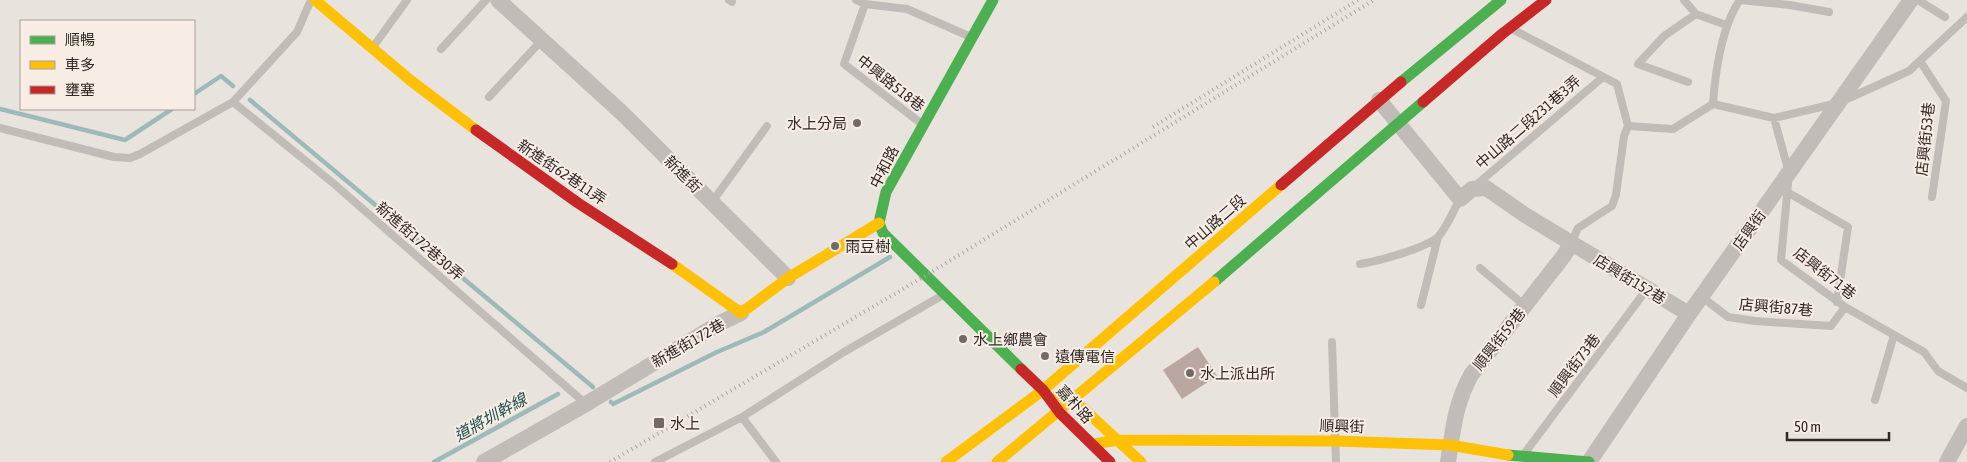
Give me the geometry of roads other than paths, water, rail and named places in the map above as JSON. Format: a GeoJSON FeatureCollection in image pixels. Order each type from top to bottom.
{"type":"FeatureCollection","features":[{"type":"Feature","properties":{"kind":"street","name":"新進街62巷11弄"},"geometry":{"type":"LineString","coordinates":[[315,0],[410,80],[504,151],[578,203],[650,248],[741,313]]}},
{"type":"Feature","properties":{"kind":"street","name":"新進街"},"geometry":{"type":"LineString","coordinates":[[498,0],[621,112],[788,278]]}},
{"type":"Feature","properties":{"kind":"street","name":"中山路二段"},"geometry":{"type":"LineString","coordinates":[[947,462],[1043,390],[1379,100],[1501,0]]}},
{"type":"Feature","properties":{"kind":"street"},"geometry":{"type":"LineString","coordinates":[[997,462],[1060,413],[1398,124],[1508,27],[1546,0]]}},
{"type":"Feature","properties":{"kind":"street","name":"店興街"},"geometry":{"type":"LineString","coordinates":[[1589,462],[1689,314],[1912,0]]}},
{"type":"Feature","properties":{"kind":"street","name":"中和路"},"geometry":{"type":"LineString","coordinates":[[879,223],[886,192],[973,37],[987,3]]}},
{"type":"Feature","properties":{"kind":"street"},"geometry":{"type":"LineString","coordinates":[[1379,100],[1398,124],[1466,194]]}},
{"type":"Feature","properties":{"kind":"street","name":"店興街152巷"},"geometry":{"type":"LineString","coordinates":[[1466,194],[1486,188],[1571,243],[1689,314]]}},
{"type":"Feature","properties":{"kind":"street"},"geometry":{"type":"LineString","coordinates":[[788,278],[879,223],[883,233],[1043,390]]}},
{"type":"Feature","properties":{"kind":"street","name":"順興街59巷"},"geometry":{"type":"LineString","coordinates":[[1448,462],[1453,422],[1461,394],[1471,375],[1565,254],[1571,243]]}},
{"type":"Feature","properties":{"kind":"street","name":"新進街172巷"},"geometry":{"type":"LineString","coordinates":[[484,462],[586,404],[720,323],[741,313],[788,278]]}},
{"type":"Feature","properties":{"kind":"street","name":"嘉朴路"},"geometry":{"type":"LineString","coordinates":[[1043,390],[1074,400],[1141,462]]}},
{"type":"Feature","properties":{"kind":"street","name":"嘉朴路"},"geometry":{"type":"LineString","coordinates":[[1043,390],[1060,413],[1110,462]]}},
{"type":"Feature","properties":{"kind":"street"},"geometry":{"type":"LineString","coordinates":[[1947,462],[1967,426]]}},
{"type":"Feature","properties":{"kind":"street","name":"順興街"},"geometry":{"type":"LineString","coordinates":[[1093,444],[1119,440],[1336,441],[1450,445],[1522,457],[1589,462]]}},
{"type":"Feature","properties":{"kind":"lane"},"geometry":{"type":"LineString","coordinates":[[0,128],[114,157],[130,158],[140,154],[233,102],[297,32],[311,0]]}},
{"type":"Feature","properties":{"kind":"lane"},"geometry":{"type":"LineString","coordinates":[[372,48],[407,0]]}},
{"type":"Feature","properties":{"kind":"lane"},"geometry":{"type":"LineString","coordinates":[[441,49],[486,0]]}},
{"type":"Feature","properties":{"kind":"lane"},"geometry":{"type":"LineString","coordinates":[[856,0],[865,4],[907,9],[973,37]]}},
{"type":"Feature","properties":{"kind":"lane"},"geometry":{"type":"LineString","coordinates":[[1684,0],[1696,14],[1726,25]]}},
{"type":"Feature","properties":{"kind":"lane"},"geometry":{"type":"LineString","coordinates":[[1713,104],[1726,25],[1740,0],[1790,3],[1829,12]]}},
{"type":"Feature","properties":{"kind":"lane"},"geometry":{"type":"LineString","coordinates":[[1918,0],[1945,17]]}},
{"type":"Feature","properties":{"kind":"lane","name":"中興路518巷"},"geometry":{"type":"LineString","coordinates":[[865,4],[844,64],[923,125]]}},
{"type":"Feature","properties":{"kind":"lane"},"geometry":{"type":"LineString","coordinates":[[1688,82],[1638,64],[1664,36],[1696,14]]}},
{"type":"Feature","properties":{"kind":"lane"},"geometry":{"type":"LineString","coordinates":[[1628,126],[1673,129],[1713,104],[1774,118],[1838,103],[1910,71],[1967,17]]}},
{"type":"Feature","properties":{"kind":"lane"},"geometry":{"type":"LineString","coordinates":[[1508,27],[1617,84],[1628,126],[1624,136],[1616,195],[1612,206],[1578,228],[1571,243]]}},
{"type":"Feature","properties":{"kind":"lane"},"geometry":{"type":"LineString","coordinates":[[489,97],[542,40]]}},
{"type":"Feature","properties":{"kind":"lane","name":"店興街53巷"},"geometry":{"type":"LineString","coordinates":[[1920,61],[1946,101],[1932,197]]}},
{"type":"Feature","properties":{"kind":"lane","name":"中山路二段231巷3弄"},"geometry":{"type":"LineString","coordinates":[[1422,305],[1438,237],[1466,194],[1602,77]]}},
{"type":"Feature","properties":{"kind":"lane","name":"新進街172巷30弄"},"geometry":{"type":"LineString","coordinates":[[233,102],[333,183],[586,404]]}},
{"type":"Feature","properties":{"kind":"lane","name":"店興街71巷"},"geometry":{"type":"LineString","coordinates":[[1774,118],[1789,173],[1781,260],[1837,302],[1924,352],[1938,371],[1967,388]]}},
{"type":"Feature","properties":{"kind":"lane"},"geometry":{"type":"LineString","coordinates":[[712,202],[767,126]]}},
{"type":"Feature","properties":{"kind":"lane"},"geometry":{"type":"LineString","coordinates":[[1787,192],[1848,227],[1837,302]]}},
{"type":"Feature","properties":{"kind":"lane"},"geometry":{"type":"LineString","coordinates":[[1360,264],[1384,260],[1438,237]]}},
{"type":"Feature","properties":{"kind":"lane"},"geometry":{"type":"LineString","coordinates":[[1480,268],[1525,306]]}},
{"type":"Feature","properties":{"kind":"lane","name":"順興街73巷"},"geometry":{"type":"LineString","coordinates":[[1522,457],[1648,289]]}},
{"type":"Feature","properties":{"kind":"lane"},"geometry":{"type":"LineString","coordinates":[[655,462],[742,417],[844,352],[945,294]]}},
{"type":"Feature","properties":{"kind":"lane","name":"店興街87巷"},"geometry":{"type":"LineString","coordinates":[[1702,297],[1728,317],[1755,321],[1831,326],[1845,307]]}},
{"type":"Feature","properties":{"kind":"lane"},"geometry":{"type":"LineString","coordinates":[[1875,400],[1894,335]]}},
{"type":"Feature","properties":{"kind":"lane"},"geometry":{"type":"LineString","coordinates":[[1332,342],[1336,462]]}},
{"type":"Feature","properties":{"kind":"lane"},"geometry":{"type":"LineString","coordinates":[[742,417],[776,462]]}},
{"type":"Feature","properties":{"kind":"waterway"},"geometry":{"type":"LineString","coordinates":[[195,93],[221,76],[233,86]]}},
{"type":"Feature","properties":{"kind":"waterway"},"geometry":{"type":"LineString","coordinates":[[250,100],[593,387]]}},
{"type":"Feature","properties":{"kind":"waterway"},"geometry":{"type":"LineString","coordinates":[[0,109],[125,140],[170,110]]}},
{"type":"Feature","properties":{"kind":"waterway"},"geometry":{"type":"LineString","coordinates":[[611,402],[613,404],[717,352],[764,332],[890,257]]}},
{"type":"Feature","properties":{"kind":"waterway","name":"道將圳幹線"},"geometry":{"type":"LineString","coordinates":[[434,462],[558,394]]}},
{"type":"Feature","properties":{"kind":"railway"},"geometry":{"type":"LineString","coordinates":[[1153,127],[1358,0]]}},
{"type":"Feature","properties":{"kind":"railway"},"geometry":{"type":"LineString","coordinates":[[610,462],[925,276],[1374,0]]}},
{"type":"Feature","properties":{"kind":"place","name":"水上分局"},"geometry":{"type":"Point","coordinates":[857,123]}},
{"type":"Feature","properties":{"kind":"place","name":"雨豆樹"},"geometry":{"type":"Point","coordinates":[835,246]}},
{"type":"Feature","properties":{"kind":"place","name":"水上鄉農會"},"geometry":{"type":"Point","coordinates":[963,339]}},
{"type":"Feature","properties":{"kind":"place","name":"遠傳電信"},"geometry":{"type":"Point","coordinates":[1045,356]}},
{"type":"Feature","properties":{"kind":"place","name":"水上派出所"},"geometry":{"type":"Point","coordinates":[1190,373]}},
{"type":"Feature","properties":{"kind":"place","name":"水上"},"geometry":{"type":"Point","coordinates":[659,423]}}]}
